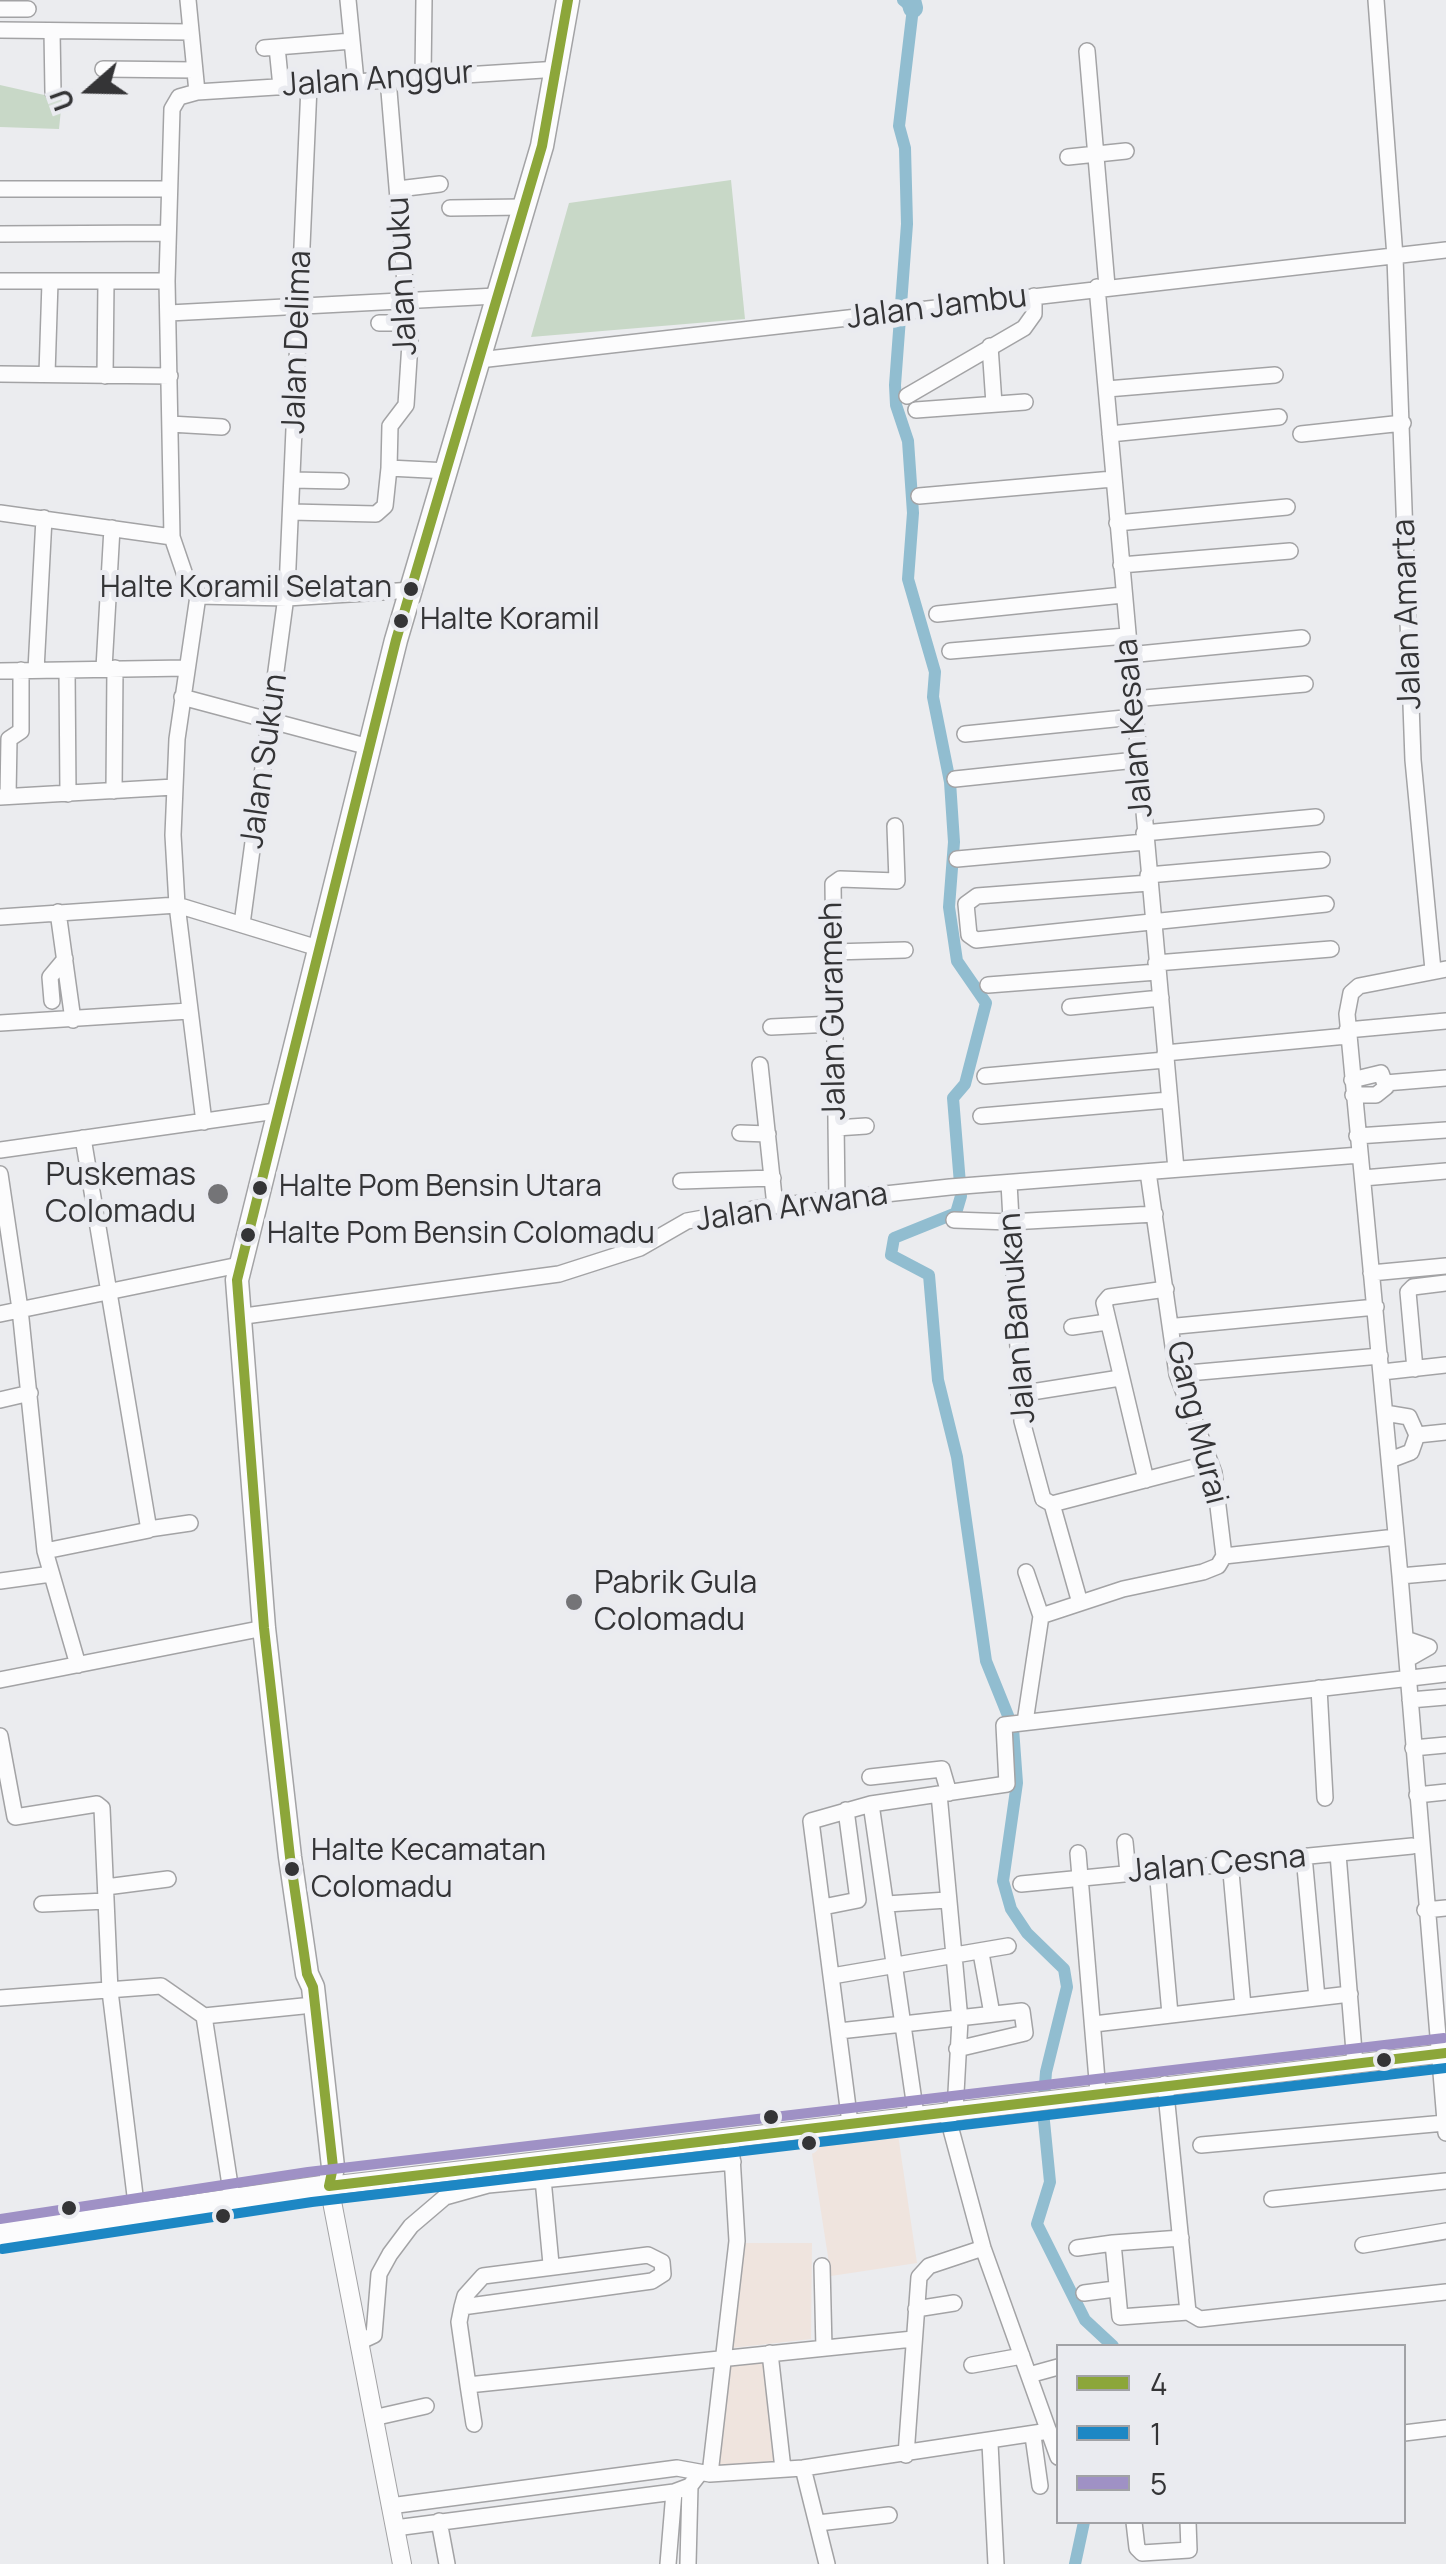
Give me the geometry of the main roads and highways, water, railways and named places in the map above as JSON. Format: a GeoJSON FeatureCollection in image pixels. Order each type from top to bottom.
{"type":"FeatureCollection","features":[{"type":"Feature","properties":{"kind":"highway"},"geometry":{"type":"LineString","coordinates":[[329,2186],[333,2167],[313,1987],[306,1974],[264,1628],[237,1317],[239,1264],[370,747],[524,207],[559,69],[568,0]]}},
{"type":"Feature","properties":{"kind":"highway"},"geometry":{"type":"LineString","coordinates":[[306,1974],[301,1989],[321,2168],[329,2186]]}},
{"type":"Feature","properties":{"kind":"highway"},"geometry":{"type":"LineString","coordinates":[[0,2234],[329,2186]]}},
{"type":"Feature","properties":{"kind":"main road"},"geometry":{"type":"LineString","coordinates":[[402,2564],[329,2186],[1442,2054]]}},
{"type":"Feature","properties":{"kind":"waterway"},"geometry":{"type":"LineString","coordinates":[[903,0],[913,8],[899,126],[905,148],[907,224],[895,385],[896,405],[908,441],[913,513],[908,579],[935,672],[933,697],[950,782],[954,842],[949,907],[957,961],[986,1003],[965,1084],[953,1098],[961,1196],[956,1213],[894,1238],[891,1255],[929,1275],[938,1380],[957,1457],[986,1661],[1013,1728],[1017,1783],[1003,1881],[1011,1909],[1027,1933],[1064,1969],[1067,1987],[1046,2072],[1043,2111],[1050,2182],[1037,2224],[1085,2320],[1111,2344]]}},
{"type":"Feature","properties":{"kind":"waterway"},"geometry":{"type":"LineString","coordinates":[[911,0],[913,8]]}},
{"type":"Feature","properties":{"kind":"waterway"},"geometry":{"type":"LineString","coordinates":[[1075,2564],[1084,2524]]}},
{"type":"Feature","properties":{"kind":"place","name":"Halte Koramil Selatan"},"geometry":{"type":"Point","coordinates":[411,589]}},
{"type":"Feature","properties":{"kind":"place","name":"Halte Koramil"},"geometry":{"type":"Point","coordinates":[401,621]}},
{"type":"Feature","properties":{"kind":"place","name":"Halte Pom Bensin Utara"},"geometry":{"type":"Point","coordinates":[260,1188]}},
{"type":"Feature","properties":{"kind":"place","name":"Puskemas Colomadu"},"geometry":{"type":"Point","coordinates":[218,1194]}},
{"type":"Feature","properties":{"kind":"place","name":"Halte Pom Bensin Colomadu"},"geometry":{"type":"Point","coordinates":[248,1235]}},
{"type":"Feature","properties":{"kind":"place","name":"Pabrik Gula Colomadu"},"geometry":{"type":"Point","coordinates":[574,1602]}},
{"type":"Feature","properties":{"kind":"place","name":"Halte Kecamatan Colomadu"},"geometry":{"type":"Point","coordinates":[292,1869]}}]}
